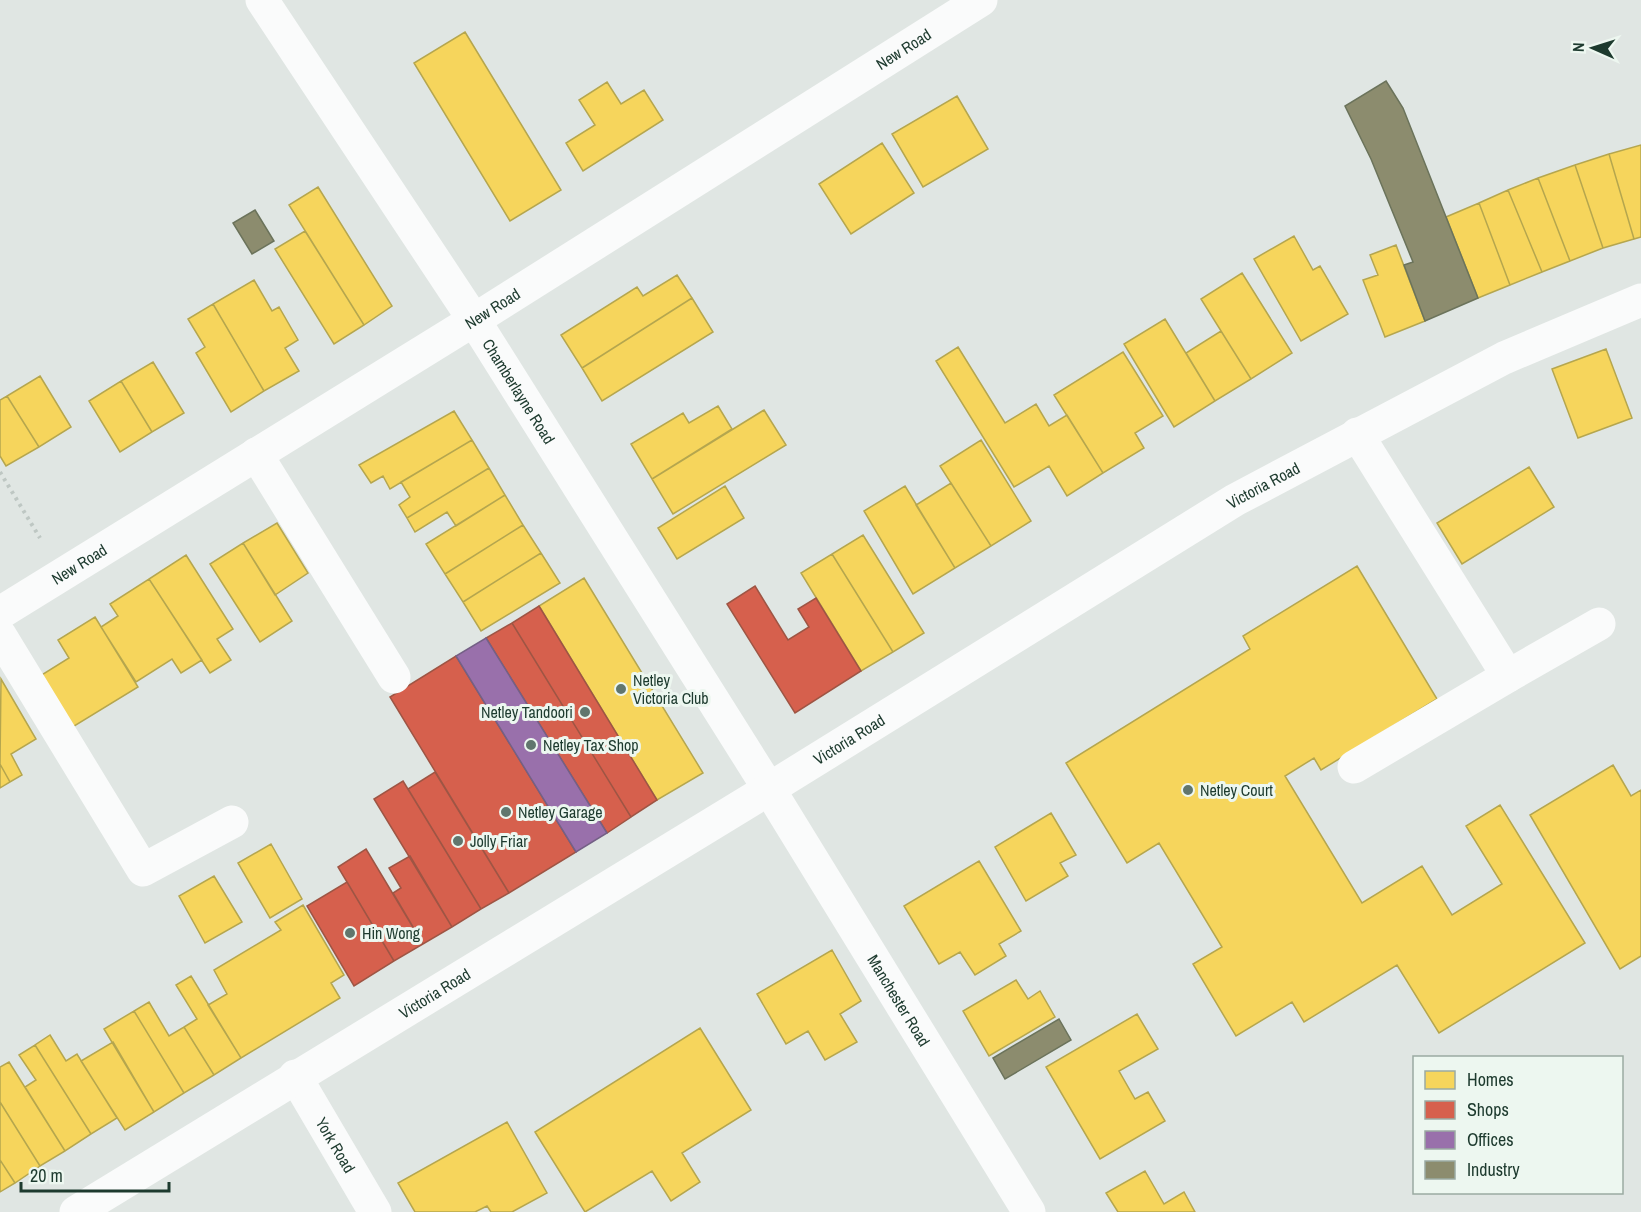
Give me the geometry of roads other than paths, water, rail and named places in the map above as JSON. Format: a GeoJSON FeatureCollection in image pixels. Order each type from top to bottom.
{"type":"FeatureCollection","features":[{"type":"Feature","properties":{"kind":"street","name":"Chamberlayne Road"},"geometry":{"type":"LineString","coordinates":[[262,0],[474,320],[769,789]]}},
{"type":"Feature","properties":{"kind":"street","name":"New Road"},"geometry":{"type":"LineString","coordinates":[[0,613],[474,320],[960,5]]}},
{"type":"Feature","properties":{"kind":"street","name":"Victoria Road"},"geometry":{"type":"LineString","coordinates":[[76,1212],[295,1076],[769,789],[1235,500],[1504,358],[1641,300]]}},
{"type":"Feature","properties":{"kind":"street"},"geometry":{"type":"LineString","coordinates":[[1357,434],[1508,676]]}},
{"type":"Feature","properties":{"kind":"street"},"geometry":{"type":"LineString","coordinates":[[256,454],[394,677]]}},
{"type":"Feature","properties":{"kind":"street"},"geometry":{"type":"LineString","coordinates":[[1354,767],[1599,624]]}},
{"type":"Feature","properties":{"kind":"street"},"geometry":{"type":"LineString","coordinates":[[0,635],[143,870],[232,822]]}},
{"type":"Feature","properties":{"kind":"street","name":"Manchester Road"},"geometry":{"type":"LineString","coordinates":[[769,789],[1029,1212]]}},
{"type":"Feature","properties":{"kind":"street","name":"York Road"},"geometry":{"type":"LineString","coordinates":[[295,1076],[375,1212]]}},
{"type":"Feature","properties":{"kind":"place","name":"Netley Victoria Club"},"geometry":{"type":"Point","coordinates":[621,689]}},
{"type":"Feature","properties":{"kind":"place","name":"Netley Tandoori"},"geometry":{"type":"Point","coordinates":[585,712]}},
{"type":"Feature","properties":{"kind":"place","name":"Netley Tax Shop"},"geometry":{"type":"Point","coordinates":[531,745]}},
{"type":"Feature","properties":{"kind":"place","name":"Netley Court"},"geometry":{"type":"Point","coordinates":[1188,790]}},
{"type":"Feature","properties":{"kind":"place","name":"Netley Garage"},"geometry":{"type":"Point","coordinates":[506,812]}},
{"type":"Feature","properties":{"kind":"place","name":"Jolly Friar"},"geometry":{"type":"Point","coordinates":[458,841]}},
{"type":"Feature","properties":{"kind":"place","name":"Hin Wong"},"geometry":{"type":"Point","coordinates":[350,933]}}]}
